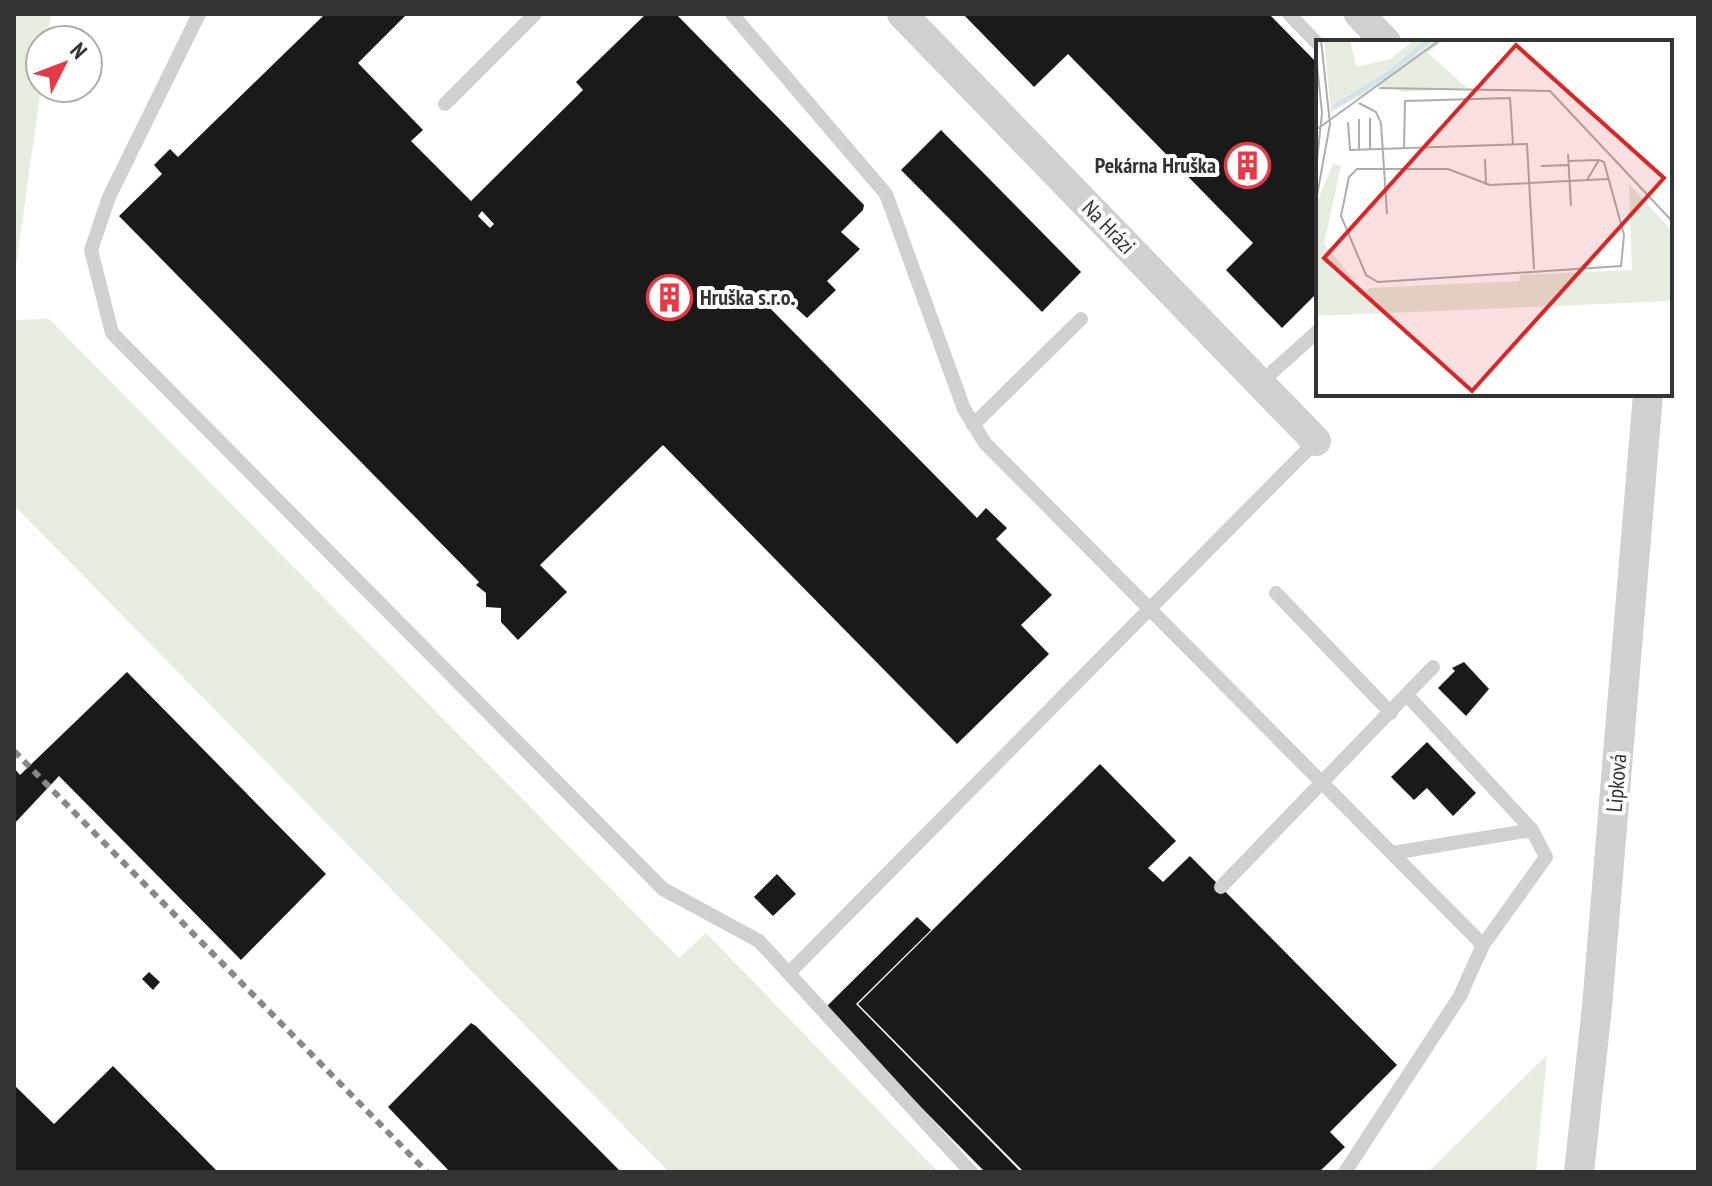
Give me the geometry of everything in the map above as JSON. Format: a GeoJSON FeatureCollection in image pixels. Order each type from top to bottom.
{"type":"FeatureCollection","features":[{"type":"Feature","properties":{"kind":"street","name":"Na Hrázi"},"geometry":{"type":"LineString","coordinates":[[902,14],[1316,441]]}},
{"type":"Feature","properties":{"kind":"street"},"geometry":{"type":"LineString","coordinates":[[1359,14],[1384,40]]}},
{"type":"Feature","properties":{"kind":"street","name":"Lipková"},"geometry":{"type":"LineString","coordinates":[[1579,1172],[1597,1007],[1648,396]]}},
{"type":"Feature","properties":{"kind":"lane"},"geometry":{"type":"LineString","coordinates":[[199,14],[109,197],[91,250],[112,333],[663,889],[759,941],[971,1172]]}},
{"type":"Feature","properties":{"kind":"lane"},"geometry":{"type":"LineString","coordinates":[[445,104],[535,14]]}},
{"type":"Feature","properties":{"kind":"lane"},"geometry":{"type":"LineString","coordinates":[[732,14],[886,194],[964,409],[985,443],[1483,945]]}},
{"type":"Feature","properties":{"kind":"lane"},"geometry":{"type":"LineString","coordinates":[[1289,14],[1316,42]]}},
{"type":"Feature","properties":{"kind":"lane"},"geometry":{"type":"LineString","coordinates":[[973,425],[1081,319]]}},
{"type":"Feature","properties":{"kind":"lane"},"geometry":{"type":"LineString","coordinates":[[1260,383],[1316,333]]}},
{"type":"Feature","properties":{"kind":"lane"},"geometry":{"type":"LineString","coordinates":[[789,973],[1316,441]]}},
{"type":"Feature","properties":{"kind":"lane"},"geometry":{"type":"LineString","coordinates":[[1276,593],[1391,713]]}},
{"type":"Feature","properties":{"kind":"lane"},"geometry":{"type":"LineString","coordinates":[[1221,887],[1324,784],[1433,667]]}},
{"type":"Feature","properties":{"kind":"lane"},"geometry":{"type":"LineString","coordinates":[[1345,1172],[1460,996],[1483,945],[1546,857],[1532,830],[1407,695]]}},
{"type":"Feature","properties":{"kind":"lane"},"geometry":{"type":"LineString","coordinates":[[1392,853],[1532,830]]}},
{"type":"Feature","properties":{"kind":"shaded area"},"geometry":{"type":"Polygon","coordinates":[[[14,14],[51,14],[49,24],[24,24],[24,104],[39,104],[14,280],[14,14]]]}},
{"type":"Feature","properties":{"kind":"shaded area"},"geometry":{"type":"Polygon","coordinates":[[[49,319],[679,958],[706,933],[938,1172],[669,1172],[14,505],[14,320],[49,319]]]}},
{"type":"Feature","properties":{"kind":"shaded area"},"geometry":{"type":"Polygon","coordinates":[[[1547,1055],[1536,1172],[1428,1172],[1547,1055]]]}},
{"type":"Feature","properties":{"kind":"building"},"geometry":{"type":"Polygon","coordinates":[[[325,14],[407,14],[358,63],[423,130],[411,141],[471,201],[583,90],[576,82],[646,14],[676,14],[864,205],[863,210],[841,232],[860,249],[827,281],[836,290],[807,318],[777,291],[765,303],[977,518],[986,508],[1007,528],[996,539],[1052,595],[1021,625],[1049,654],[957,744],[663,445],[540,565],[567,592],[518,640],[501,622],[501,608],[486,607],[486,593],[476,585],[479,582],[119,216],[162,174],[154,165],[170,149],[178,157],[325,14]],[[482,211],[478,216],[490,228],[494,224],[482,211]]]}},
{"type":"Feature","properties":{"kind":"building","name":"Pekárna Hruška"},"geometry":{"type":"Polygon","coordinates":[[[963,14],[1269,14],[1316,62],[1316,294],[1282,328],[1226,270],[1253,243],[1068,54],[1034,87],[963,14]]]}},
{"type":"Feature","properties":{"kind":"building"},"geometry":{"type":"Polygon","coordinates":[[[941,130],[1081,272],[1042,312],[901,170],[941,130]]]}},
{"type":"Feature","properties":{"kind":"building"},"geometry":{"type":"Polygon","coordinates":[[[1464,662],[1489,689],[1466,716],[1438,688],[1455,671],[1452,668],[1464,662]]]}},
{"type":"Feature","properties":{"kind":"building"},"geometry":{"type":"Polygon","coordinates":[[[127,672],[326,874],[241,960],[59,776],[14,824],[14,768],[20,775],[127,672]]]}},
{"type":"Feature","properties":{"kind":"building"},"geometry":{"type":"Polygon","coordinates":[[[1427,742],[1476,793],[1453,816],[1427,788],[1414,800],[1391,777],[1427,742]]]}},
{"type":"Feature","properties":{"kind":"building"},"geometry":{"type":"Polygon","coordinates":[[[1100,764],[1176,841],[1148,868],[1163,882],[1190,856],[1397,1065],[1330,1132],[1345,1147],[1319,1172],[1024,1172],[858,1004],[1100,764]]]}},
{"type":"Feature","properties":{"kind":"building"},"geometry":{"type":"Polygon","coordinates":[[[777,874],[796,894],[773,916],[754,897],[777,874]]]}},
{"type":"Feature","properties":{"kind":"building"},"geometry":{"type":"Polygon","coordinates":[[[917,917],[931,930],[856,1004],[1021,1172],[985,1172],[824,1009],[917,917]]]}},
{"type":"Feature","properties":{"kind":"building"},"geometry":{"type":"Polygon","coordinates":[[[149,972],[160,982],[153,990],[142,979],[149,972]]]}},
{"type":"Feature","properties":{"kind":"building"},"geometry":{"type":"Polygon","coordinates":[[[471,1023],[621,1172],[450,1172],[388,1107],[471,1023]]]}},
{"type":"Feature","properties":{"kind":"building"},"geometry":{"type":"Polygon","coordinates":[[[113,1066],[218,1172],[14,1172],[14,1085],[54,1124],[113,1066]]]}},
{"type":"Feature","properties":{"kind":"railway"},"geometry":{"type":"LineString","coordinates":[[14,751],[427,1172]]}},
{"type":"Feature","properties":{"kind":"place","name":"Pekárna Hruška"},"geometry":{"type":"Point","coordinates":[1247,165]}},
{"type":"Feature","properties":{"kind":"place","name":"Hruška s.r.o."},"geometry":{"type":"Point","coordinates":[669,297]}}]}
